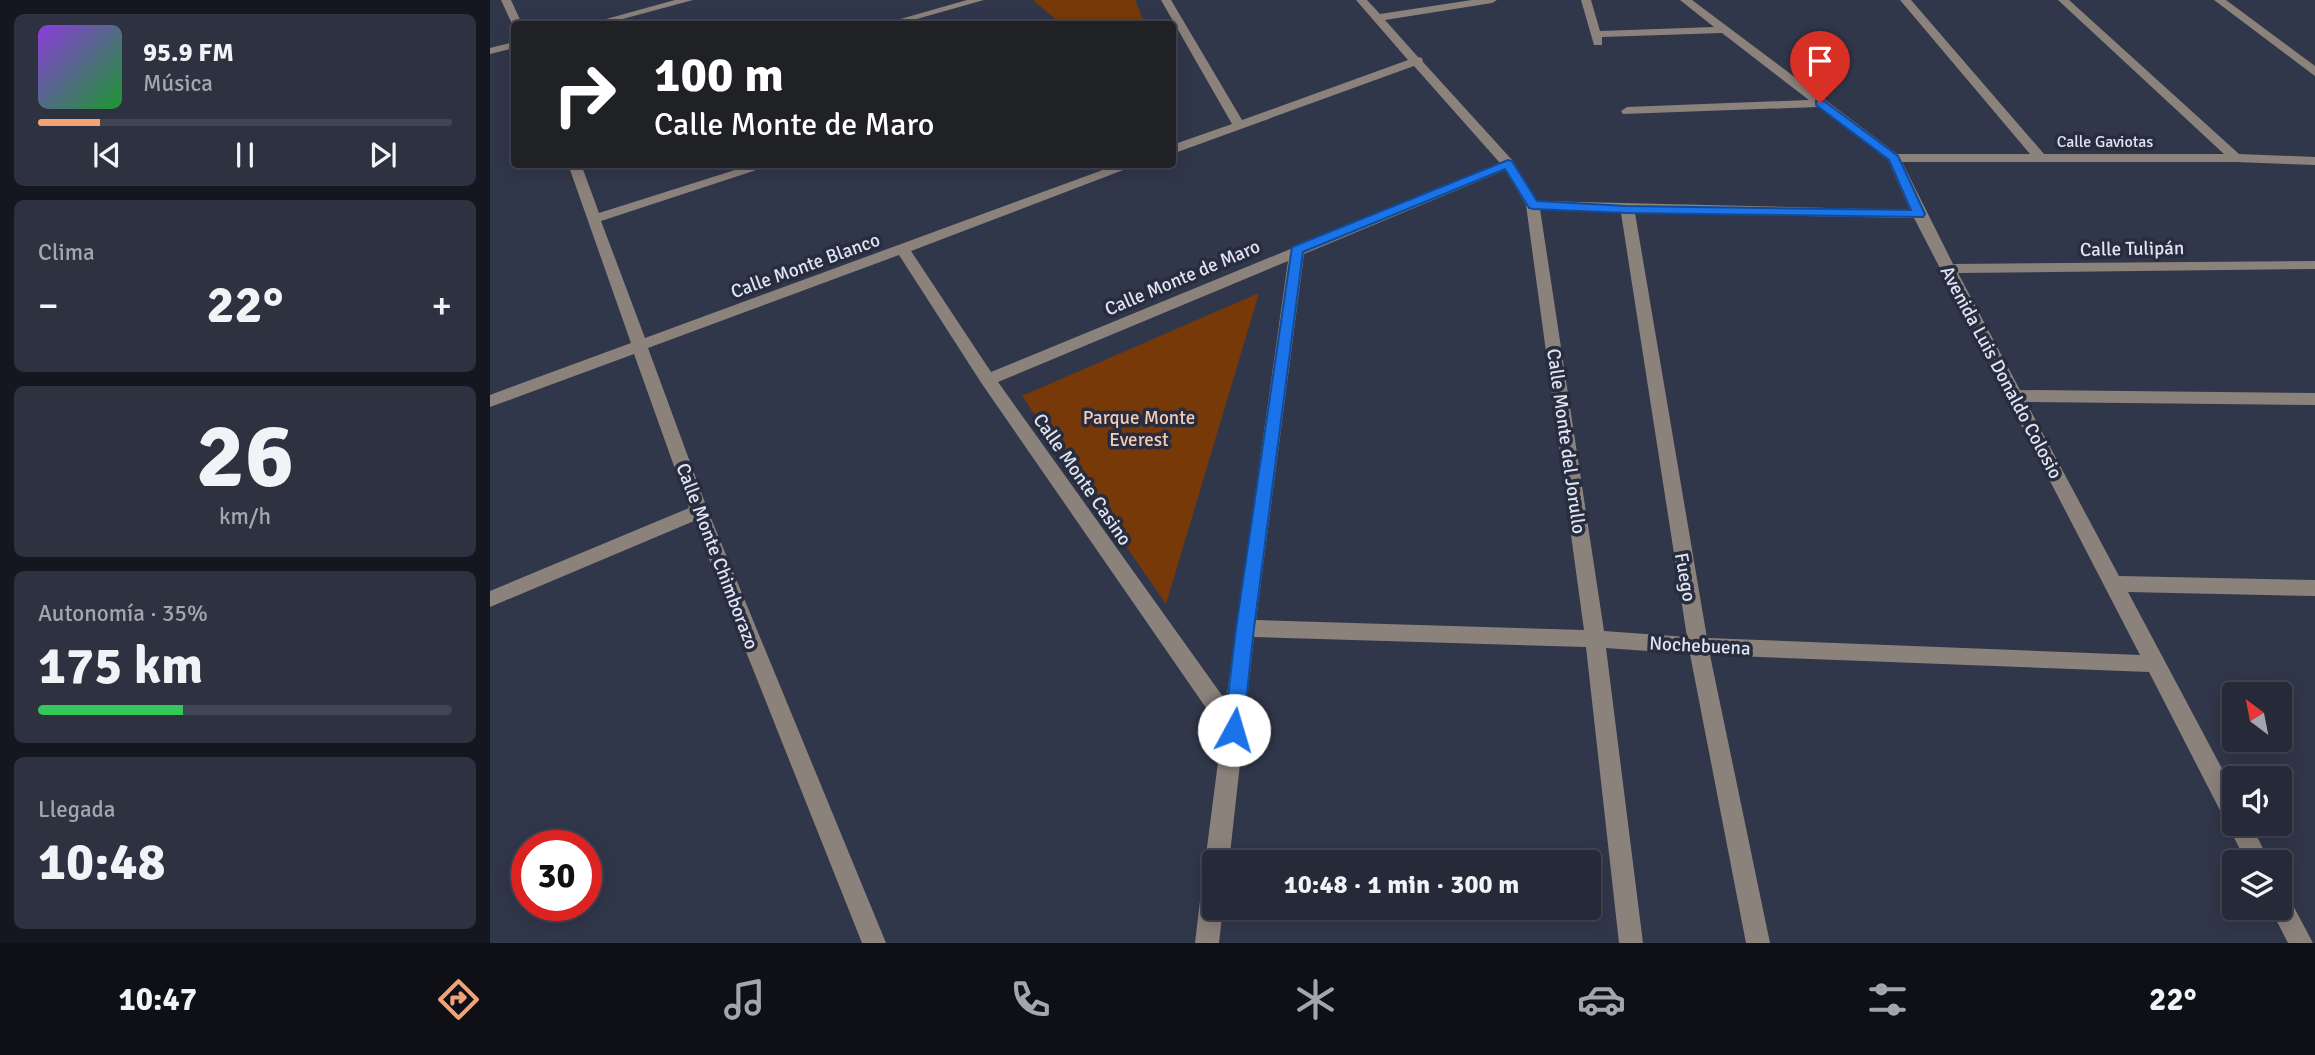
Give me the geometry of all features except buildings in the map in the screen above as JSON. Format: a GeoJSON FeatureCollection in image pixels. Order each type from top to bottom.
{"type":"FeatureCollection","features":[{"type":"Feature","properties":{"kind":"street"},"geometry":{"type":"LineString","coordinates":[[506,0],[516,21]]}},
{"type":"Feature","properties":{"kind":"street"},"geometry":{"type":"LineString","coordinates":[[605,21],[688,0]]}},
{"type":"Feature","properties":{"kind":"street"},"geometry":{"type":"LineString","coordinates":[[899,21],[979,0]]}},
{"type":"Feature","properties":{"kind":"street"},"geometry":{"type":"LineString","coordinates":[[1166,0],[1239,125]]}},
{"type":"Feature","properties":{"kind":"street","name":"Calle Monte del Jorullo"},"geometry":{"type":"LineString","coordinates":[[1361,0],[1418,60],[1508,163],[1533,205],[1595,639],[1631,943]]}},
{"type":"Feature","properties":{"kind":"street"},"geometry":{"type":"LineString","coordinates":[[1378,18],[1492,0]]}},
{"type":"Feature","properties":{"kind":"street"},"geometry":{"type":"LineString","coordinates":[[1586,0],[1597,39],[1724,30]]}},
{"type":"Feature","properties":{"kind":"street","name":"Avenida Luis Donaldo Colosio"},"geometry":{"type":"LineString","coordinates":[[1685,0],[1894,158],[1919,214],[2013,396],[2222,791]]}},
{"type":"Feature","properties":{"kind":"street"},"geometry":{"type":"LineString","coordinates":[[1905,0],[2040,158]]}},
{"type":"Feature","properties":{"kind":"street"},"geometry":{"type":"LineString","coordinates":[[2063,0],[2236,158]]}},
{"type":"Feature","properties":{"kind":"street"},"geometry":{"type":"LineString","coordinates":[[2219,0],[2315,72]]}},
{"type":"Feature","properties":{"kind":"street"},"geometry":{"type":"LineString","coordinates":[[1176,38],[1187,35]]}},
{"type":"Feature","properties":{"kind":"street"},"geometry":{"type":"LineString","coordinates":[[490,51],[511,45]]}},
{"type":"Feature","properties":{"kind":"street"},"geometry":{"type":"LineString","coordinates":[[1176,149],[1418,60]]}},
{"type":"Feature","properties":{"kind":"street"},"geometry":{"type":"LineString","coordinates":[[1627,111],[1820,103]]}},
{"type":"Feature","properties":{"kind":"street","name":"Calle Gaviotas"},"geometry":{"type":"LineString","coordinates":[[1894,158],[2236,158],[2315,162]]}},
{"type":"Feature","properties":{"kind":"street","name":"Calle Monte de Maro"},"geometry":{"type":"LineString","coordinates":[[988,380],[1508,163]]}},
{"type":"Feature","properties":{"kind":"street","name":"Calle Monte Chimborazo"},"geometry":{"type":"LineString","coordinates":[[575,168],[699,511],[874,943]]}},
{"type":"Feature","properties":{"kind":"street"},"geometry":{"type":"LineString","coordinates":[[594,219],[756,168]]}},
{"type":"Feature","properties":{"kind":"street","name":"Calle Monte Blanco"},"geometry":{"type":"LineString","coordinates":[[490,401],[1122,168]]}},
{"type":"Feature","properties":{"kind":"street"},"geometry":{"type":"LineString","coordinates":[[1533,205],[1919,214]]}},
{"type":"Feature","properties":{"kind":"street","name":"Fuego"},"geometry":{"type":"LineString","coordinates":[[1626,209],[1698,646],[1758,943]]}},
{"type":"Feature","properties":{"kind":"street","name":"Calle Monte Casino"},"geometry":{"type":"LineString","coordinates":[[902,250],[988,380],[1234,730]]}},
{"type":"Feature","properties":{"kind":"street"},"geometry":{"type":"LineString","coordinates":[[1219,850],[1245,628],[1297,250]]}},
{"type":"Feature","properties":{"kind":"street","name":"Calle Tulipán"},"geometry":{"type":"LineString","coordinates":[[1948,269],[2315,265]]}},
{"type":"Feature","properties":{"kind":"street"},"geometry":{"type":"LineString","coordinates":[[2013,396],[2315,398]]}},
{"type":"Feature","properties":{"kind":"street"},"geometry":{"type":"LineString","coordinates":[[490,599],[699,511]]}},
{"type":"Feature","properties":{"kind":"street"},"geometry":{"type":"LineString","coordinates":[[2114,584],[2315,588]]}},
{"type":"Feature","properties":{"kind":"street","name":"Nochebuena"},"geometry":{"type":"LineString","coordinates":[[1245,628],[1595,639],[1698,646],[2156,664]]}},
{"type":"Feature","properties":{"kind":"street"},"geometry":{"type":"LineString","coordinates":[[1207,943],[1210,920]]}},
{"type":"Feature","properties":{"kind":"street"},"geometry":{"type":"LineString","coordinates":[[2289,920],[2301,943]]}},
{"type":"Feature","properties":{"kind":"green space"},"geometry":{"type":"Polygon","coordinates":[[[1033,0],[1135,0],[1144,21],[1058,21],[1033,0]]]}},
{"type":"Feature","properties":{"kind":"green space","name":"Parque Monte Everest"},"geometry":{"type":"Polygon","coordinates":[[[1259,293],[1166,604],[1022,396],[1259,293]]]}},
{"type":"Feature","properties":{"kind":"route"},"geometry":{"type":"LineString","coordinates":[[1234,730],[1245,628],[1297,250],[1508,163],[1533,205],[1919,214],[1894,158],[1820,103]]}}]}
